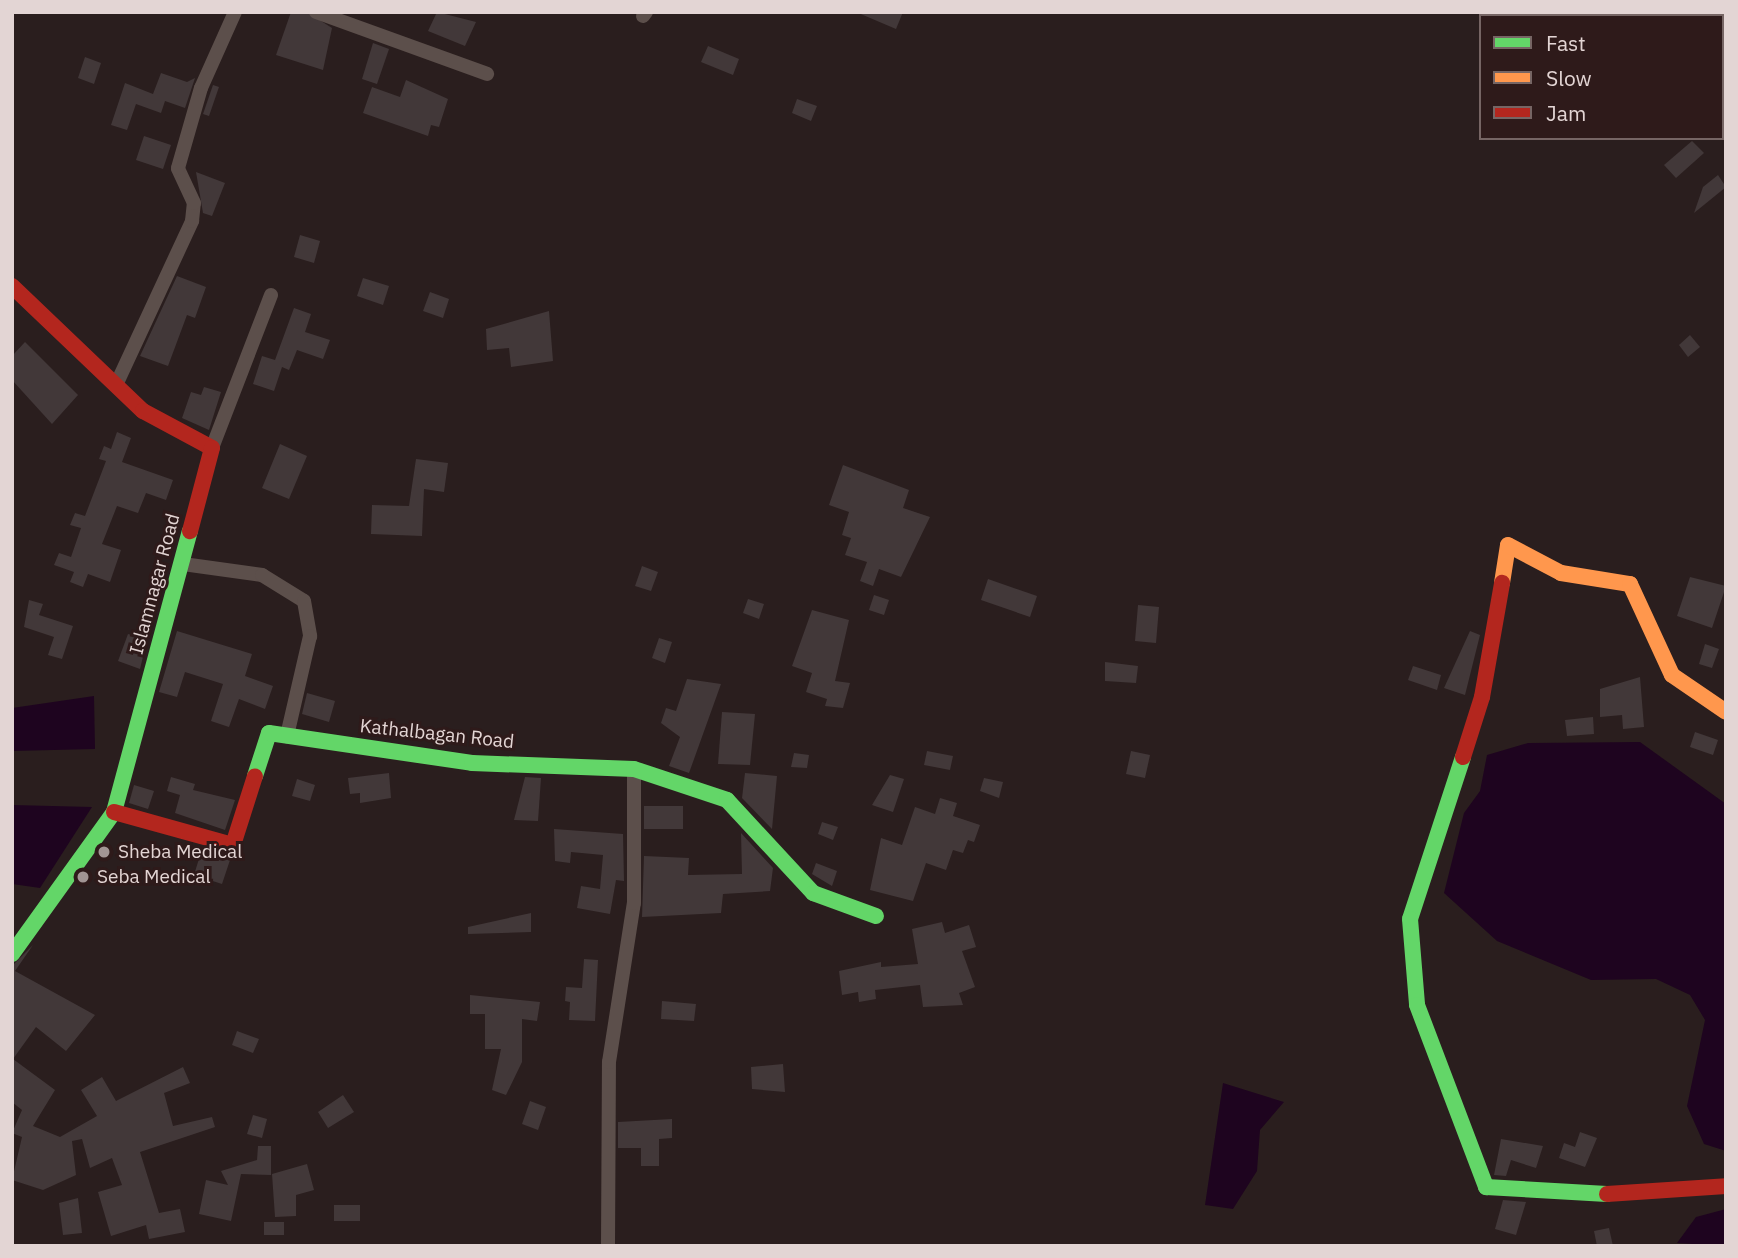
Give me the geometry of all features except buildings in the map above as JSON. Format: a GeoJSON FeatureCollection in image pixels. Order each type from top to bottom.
{"type":"FeatureCollection","features":[{"type":"Feature","properties":{"kind":"street"},"geometry":{"type":"LineString","coordinates":[[116,385],[192,220],[194,203],[177,168],[201,88],[235,12]]}},
{"type":"Feature","properties":{"kind":"street"},"geometry":{"type":"LineString","coordinates":[[318,13],[487,74]]}},
{"type":"Feature","properties":{"kind":"street"},"geometry":{"type":"LineString","coordinates":[[12,286],[144,411],[212,449],[271,295]]}},
{"type":"Feature","properties":{"kind":"street","name":"Islamnagar Road"},"geometry":{"type":"LineString","coordinates":[[12,954],[114,813],[212,449]]}},
{"type":"Feature","properties":{"kind":"street"},"geometry":{"type":"LineString","coordinates":[[1726,712],[1672,675],[1630,584],[1561,573],[1508,545],[1482,697],[1410,919],[1409,953],[1417,1005],[1486,1186],[1601,1194],[1726,1186]]}},
{"type":"Feature","properties":{"kind":"street"},"geometry":{"type":"LineString","coordinates":[[114,813],[233,845],[269,733],[287,736],[310,636],[304,601],[262,575],[183,564]]}},
{"type":"Feature","properties":{"kind":"street","name":"Kathalbagan Road"},"geometry":{"type":"LineString","coordinates":[[287,736],[472,763],[634,769],[727,800],[813,893],[876,916]]}},
{"type":"Feature","properties":{"kind":"street"},"geometry":{"type":"LineString","coordinates":[[608,1246],[609,1062],[634,903],[634,769]]}},
{"type":"Feature","properties":{"kind":"shaded area"},"geometry":{"type":"Polygon","coordinates":[[[94,696],[95,749],[12,751],[12,708],[94,696]]]}},
{"type":"Feature","properties":{"kind":"shaded area"},"geometry":{"type":"Polygon","coordinates":[[[1640,742],[1726,804],[1726,1151],[1704,1144],[1687,1106],[1705,1020],[1690,995],[1656,979],[1591,980],[1497,941],[1444,893],[1464,813],[1480,791],[1487,755],[1528,743],[1640,742]]]}},
{"type":"Feature","properties":{"kind":"shaded area"},"geometry":{"type":"Polygon","coordinates":[[[12,805],[92,807],[40,888],[12,884],[12,805]]]}},
{"type":"Feature","properties":{"kind":"shaded area"},"geometry":{"type":"Polygon","coordinates":[[[1223,1083],[1284,1102],[1260,1130],[1257,1171],[1233,1209],[1205,1205],[1223,1083]]]}},
{"type":"Feature","properties":{"kind":"shaded area"},"geometry":{"type":"Polygon","coordinates":[[[1726,1209],[1726,1246],[1677,1243],[1696,1217],[1726,1209]]]}},
{"type":"Feature","properties":{"kind":"traffic: fast"},"geometry":{"type":"LineString","coordinates":[[12,954],[114,812],[190,531]]}},
{"type":"Feature","properties":{"kind":"traffic: fast"},"geometry":{"type":"LineString","coordinates":[[255,776],[269,733],[472,763],[634,769],[727,800],[813,893],[876,916]]}},
{"type":"Feature","properties":{"kind":"traffic: fast"},"geometry":{"type":"LineString","coordinates":[[1463,757],[1410,919],[1417,1005],[1486,1187],[1607,1194]]}},
{"type":"Feature","properties":{"kind":"traffic: slow"},"geometry":{"type":"LineString","coordinates":[[1502,583],[1508,545],[1561,573],[1630,584],[1672,675],[1726,712]]}},
{"type":"Feature","properties":{"kind":"traffic: jam"},"geometry":{"type":"LineString","coordinates":[[12,286],[143,411],[212,448],[190,531]]}},
{"type":"Feature","properties":{"kind":"traffic: jam"},"geometry":{"type":"LineString","coordinates":[[1463,757],[1482,697],[1502,583]]}},
{"type":"Feature","properties":{"kind":"traffic: jam"},"geometry":{"type":"LineString","coordinates":[[114,812],[233,845],[255,776]]}},
{"type":"Feature","properties":{"kind":"traffic: jam"},"geometry":{"type":"LineString","coordinates":[[1607,1194],[1726,1186]]}},
{"type":"Feature","properties":{"kind":"place","name":"Sheba Medical"},"geometry":{"type":"Point","coordinates":[104,852]}},
{"type":"Feature","properties":{"kind":"place","name":"Seba Medical"},"geometry":{"type":"Point","coordinates":[83,877]}}]}
